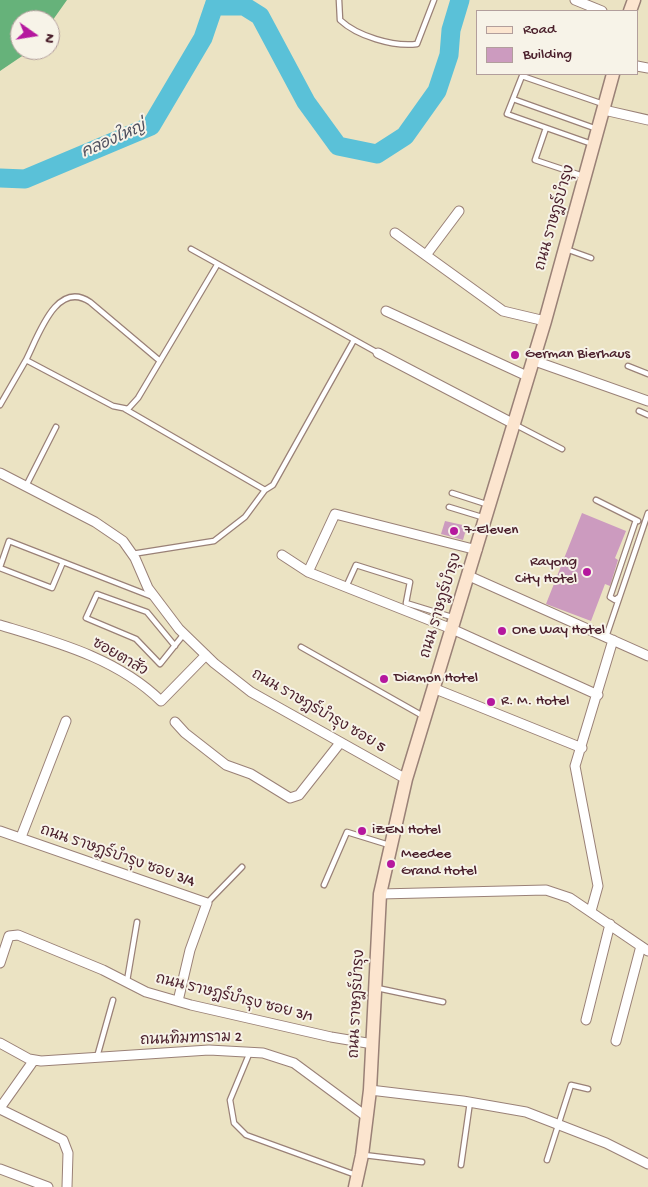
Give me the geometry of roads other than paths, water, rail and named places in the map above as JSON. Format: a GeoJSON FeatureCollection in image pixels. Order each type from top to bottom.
{"type":"FeatureCollection","features":[{"type":"Feature","properties":{"kind":"street"},"geometry":{"type":"LineString","coordinates":[[575,0],[600,10]]}},
{"type":"Feature","properties":{"kind":"street","name":"ถนน ราษฎร์บำรุง"},"geometry":{"type":"LineString","coordinates":[[356,1181],[362,1155],[370,1090],[380,894],[390,846],[406,779],[477,550],[544,321],[613,75]]}},
{"type":"Feature","properties":{"kind":"street"},"geometry":{"type":"LineString","coordinates":[[604,108],[648,120]]}},
{"type":"Feature","properties":{"kind":"street"},"geometry":{"type":"LineString","coordinates":[[426,255],[459,211]]}},
{"type":"Feature","properties":{"kind":"street"},"geometry":{"type":"LineString","coordinates":[[395,233],[503,312],[544,321]]}},
{"type":"Feature","properties":{"kind":"street"},"geometry":{"type":"LineString","coordinates":[[386,311],[527,376]]}},
{"type":"Feature","properties":{"kind":"street"},"geometry":{"type":"LineString","coordinates":[[378,353],[514,424]]}},
{"type":"Feature","properties":{"kind":"street"},"geometry":{"type":"LineString","coordinates":[[532,360],[648,401]]}},
{"type":"Feature","properties":{"kind":"street","name":"ถนน ราษฎร์บำรุง ซอย 5"},"geometry":{"type":"LineString","coordinates":[[0,473],[95,522],[123,541],[134,556],[148,588],[184,634],[250,692],[406,779]]}},
{"type":"Feature","properties":{"kind":"street"},"geometry":{"type":"LineString","coordinates":[[308,572],[335,514],[477,550]]}},
{"type":"Feature","properties":{"kind":"street"},"geometry":{"type":"LineString","coordinates":[[282,554],[308,572],[454,624],[598,695]]}},
{"type":"Feature","properties":{"kind":"street"},"geometry":{"type":"LineString","coordinates":[[469,576],[648,656]]}},
{"type":"Feature","properties":{"kind":"street","name":"ซอยตาสัว"},"geometry":{"type":"LineString","coordinates":[[0,625],[68,646],[95,658],[126,675],[160,701],[206,655]]}},
{"type":"Feature","properties":{"kind":"street"},"geometry":{"type":"LineString","coordinates":[[591,911],[598,886],[575,766],[598,695],[609,639]]}},
{"type":"Feature","properties":{"kind":"street"},"geometry":{"type":"LineString","coordinates":[[433,688],[582,748]]}},
{"type":"Feature","properties":{"kind":"street"},"geometry":{"type":"LineString","coordinates":[[20,837],[66,722]]}},
{"type":"Feature","properties":{"kind":"street"},"geometry":{"type":"LineString","coordinates":[[175,722],[185,733],[226,765],[251,774],[285,797],[290,798],[299,795],[340,743]]}},
{"type":"Feature","properties":{"kind":"street","name":"ถนน ราษฎร์บำรุง ซอย 3/4"},"geometry":{"type":"LineString","coordinates":[[0,831],[207,903],[190,950],[178,1001]]}},
{"type":"Feature","properties":{"kind":"street"},"geometry":{"type":"LineString","coordinates":[[380,894],[546,890],[570,898],[591,911],[645,948],[616,1041]]}},
{"type":"Feature","properties":{"kind":"street"},"geometry":{"type":"LineString","coordinates":[[586,1020],[610,924]]}},
{"type":"Feature","properties":{"kind":"street","name":"ถนน ราษฎร์บำรุง ซอย 3/1"},"geometry":{"type":"LineString","coordinates":[[0,963],[8,939],[14,934],[103,970],[146,992],[331,1037],[373,1044]]}},
{"type":"Feature","properties":{"kind":"street","name":"ถนนทิมทาราม 2"},"geometry":{"type":"LineString","coordinates":[[0,1043],[34,1060],[96,1058],[210,1050],[250,1051],[276,1056],[294,1063],[367,1117]]}},
{"type":"Feature","properties":{"kind":"street"},"geometry":{"type":"LineString","coordinates":[[34,1060],[0,1109],[62,1140],[68,1153],[67,1187]]}},
{"type":"Feature","properties":{"kind":"street"},"geometry":{"type":"LineString","coordinates":[[370,1090],[470,1102],[526,1112],[606,1144],[648,1164]]}},
{"type":"Feature","properties":{"kind":"street"},"geometry":{"type":"LineString","coordinates":[[0,1169],[48,1187]]}},
{"type":"Feature","properties":{"kind":"lane"},"geometry":{"type":"LineString","coordinates":[[339,0],[340,20],[349,28],[406,46],[417,44],[434,0]]}},
{"type":"Feature","properties":{"kind":"lane"},"geometry":{"type":"LineString","coordinates":[[594,145],[507,114],[522,76],[604,108]]}},
{"type":"Feature","properties":{"kind":"lane"},"geometry":{"type":"LineString","coordinates":[[513,100],[598,129]]}},
{"type":"Feature","properties":{"kind":"lane"},"geometry":{"type":"LineString","coordinates":[[546,128],[535,160],[585,176]]}},
{"type":"Feature","properties":{"kind":"lane"},"geometry":{"type":"LineString","coordinates":[[191,249],[378,353]]}},
{"type":"Feature","properties":{"kind":"lane"},"geometry":{"type":"LineString","coordinates":[[564,249],[591,258]]}},
{"type":"Feature","properties":{"kind":"lane"},"geometry":{"type":"LineString","coordinates":[[125,408],[132,405],[138,398],[217,265]]}},
{"type":"Feature","properties":{"kind":"lane"},"geometry":{"type":"LineString","coordinates":[[0,405],[55,307],[66,298],[74,295],[82,296],[90,302],[160,361]]}},
{"type":"Feature","properties":{"kind":"lane"},"geometry":{"type":"LineString","coordinates":[[134,556],[214,541],[245,517],[265,490],[274,485],[354,340]]}},
{"type":"Feature","properties":{"kind":"lane"},"geometry":{"type":"LineString","coordinates":[[26,360],[113,406],[125,408],[265,490]]}},
{"type":"Feature","properties":{"kind":"lane"},"geometry":{"type":"LineString","coordinates":[[628,366],[648,374]]}},
{"type":"Feature","properties":{"kind":"lane"},"geometry":{"type":"LineString","coordinates":[[639,411],[648,415]]}},
{"type":"Feature","properties":{"kind":"lane"},"geometry":{"type":"LineString","coordinates":[[514,424],[562,449]]}},
{"type":"Feature","properties":{"kind":"lane"},"geometry":{"type":"LineString","coordinates":[[26,486],[56,427]]}},
{"type":"Feature","properties":{"kind":"lane"},"geometry":{"type":"LineString","coordinates":[[452,493],[490,505]]}},
{"type":"Feature","properties":{"kind":"lane"},"geometry":{"type":"LineString","coordinates":[[596,500],[644,524]]}},
{"type":"Feature","properties":{"kind":"lane"},"geometry":{"type":"LineString","coordinates":[[449,506],[486,518]]}},
{"type":"Feature","properties":{"kind":"lane"},"geometry":{"type":"LineString","coordinates":[[609,639],[619,597],[648,513]]}},
{"type":"Feature","properties":{"kind":"lane"},"geometry":{"type":"LineString","coordinates":[[619,597],[615,600],[610,597],[636,520]]}},
{"type":"Feature","properties":{"kind":"lane"},"geometry":{"type":"LineString","coordinates":[[63,562],[52,588],[0,568],[9,542],[63,562],[155,598]]}},
{"type":"Feature","properties":{"kind":"lane"},"geometry":{"type":"LineString","coordinates":[[346,587],[356,565],[410,582],[406,603],[454,624]]}},
{"type":"Feature","properties":{"kind":"lane"},"geometry":{"type":"LineString","coordinates":[[174,646],[147,612],[97,594],[86,618],[136,640],[160,664],[184,634]]}},
{"type":"Feature","properties":{"kind":"lane"},"geometry":{"type":"LineString","coordinates":[[301,647],[425,717]]}},
{"type":"Feature","properties":{"kind":"lane"},"geometry":{"type":"LineString","coordinates":[[324,885],[347,832],[390,846]]}},
{"type":"Feature","properties":{"kind":"lane"},"geometry":{"type":"LineString","coordinates":[[207,903],[242,867]]}},
{"type":"Feature","properties":{"kind":"lane"},"geometry":{"type":"LineString","coordinates":[[127,983],[137,922]]}},
{"type":"Feature","properties":{"kind":"lane"},"geometry":{"type":"LineString","coordinates":[[376,988],[443,1002]]}},
{"type":"Feature","properties":{"kind":"lane"},"geometry":{"type":"LineString","coordinates":[[96,1058],[114,1000]]}},
{"type":"Feature","properties":{"kind":"lane"},"geometry":{"type":"LineString","coordinates":[[250,1051],[230,1100],[234,1123],[246,1135],[356,1181]]}},
{"type":"Feature","properties":{"kind":"lane"},"geometry":{"type":"LineString","coordinates":[[547,1160],[571,1085],[588,1089]]}},
{"type":"Feature","properties":{"kind":"lane"},"geometry":{"type":"LineString","coordinates":[[461,1165],[470,1102]]}},
{"type":"Feature","properties":{"kind":"lane"},"geometry":{"type":"LineString","coordinates":[[362,1155],[422,1162]]}},
{"type":"Feature","properties":{"kind":"waterway","name":"คลองใหญ่"},"geometry":{"type":"LineString","coordinates":[[0,178],[25,179],[151,126],[203,38],[216,0]]}},
{"type":"Feature","properties":{"kind":"waterway"},"geometry":{"type":"LineString","coordinates":[[214,6],[244,6],[260,16],[306,102],[338,146],[377,154],[405,136],[437,91],[449,55],[451,30],[460,0]]}},
{"type":"Feature","properties":{"kind":"place","name":"German Bierhaus"},"geometry":{"type":"Point","coordinates":[515,355]}},
{"type":"Feature","properties":{"kind":"place","name":"7-Eleven"},"geometry":{"type":"Point","coordinates":[454,531]}},
{"type":"Feature","properties":{"kind":"place","name":"Rayong City Hotel"},"geometry":{"type":"Point","coordinates":[587,572]}},
{"type":"Feature","properties":{"kind":"place","name":"One Way Hotel"},"geometry":{"type":"Point","coordinates":[502,631]}},
{"type":"Feature","properties":{"kind":"place","name":"Diamon Hotel"},"geometry":{"type":"Point","coordinates":[384,679]}},
{"type":"Feature","properties":{"kind":"place","name":"R. M. Hotel"},"geometry":{"type":"Point","coordinates":[491,702]}},
{"type":"Feature","properties":{"kind":"place","name":"iZEN Hotel"},"geometry":{"type":"Point","coordinates":[362,831]}},
{"type":"Feature","properties":{"kind":"place","name":"Meedee Grand Hotel"},"geometry":{"type":"Point","coordinates":[391,864]}}]}
